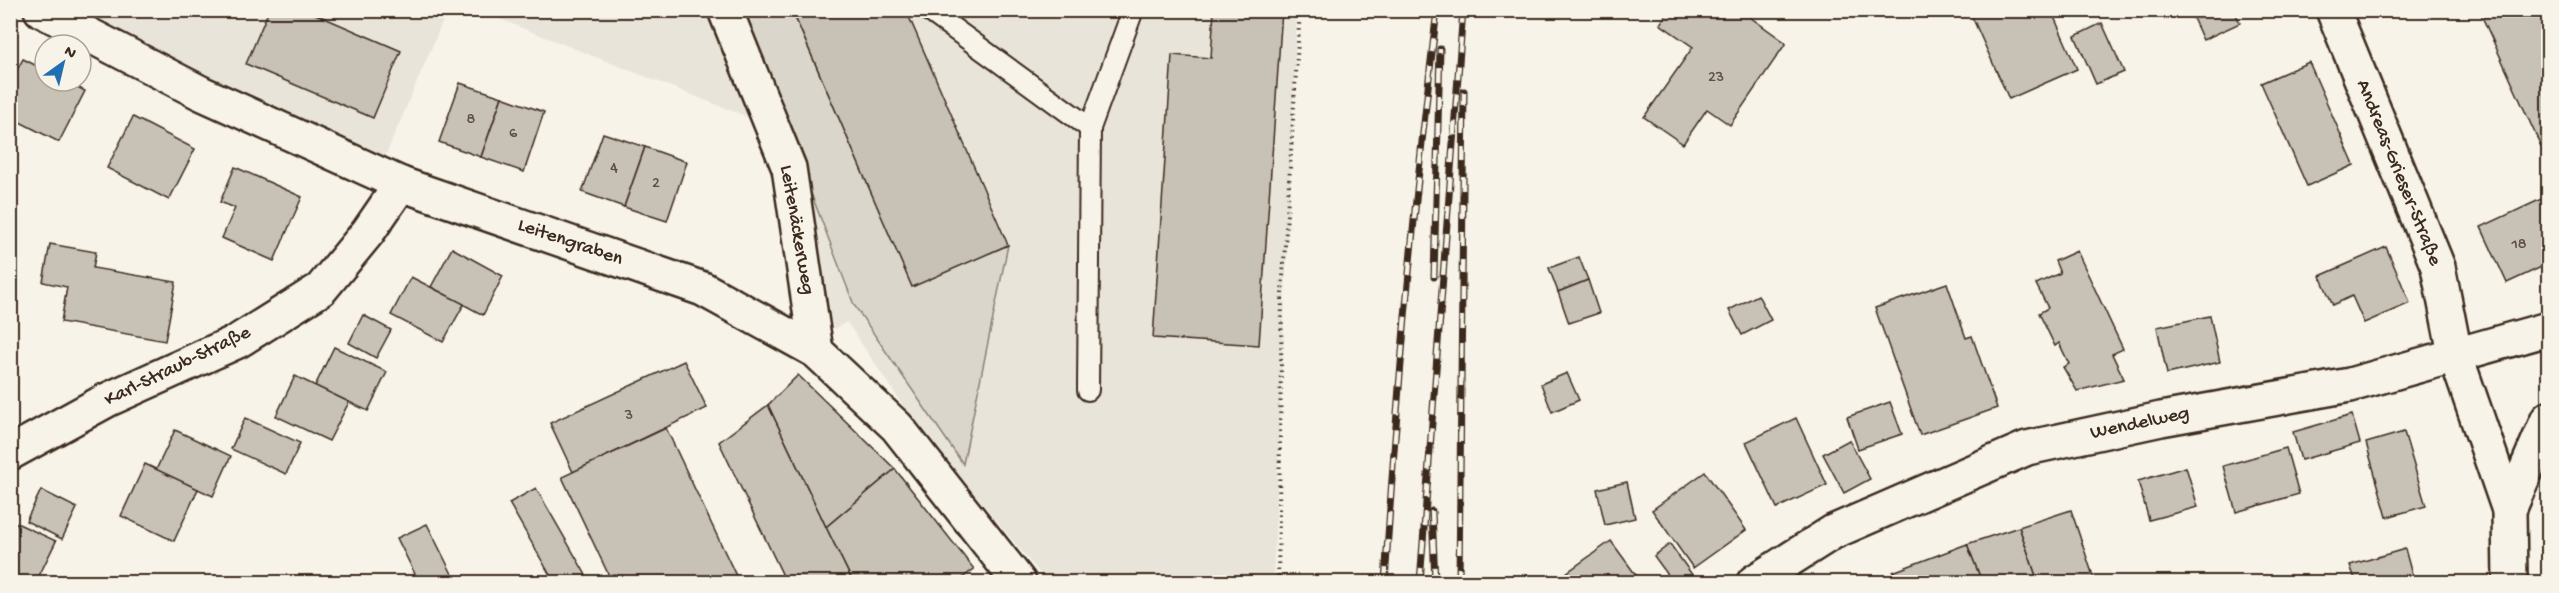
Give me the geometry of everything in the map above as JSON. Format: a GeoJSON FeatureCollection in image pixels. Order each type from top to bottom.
{"type":"FeatureCollection","features":[{"type":"Feature","properties":{"kind":"street","name":"Leitengraben"},"geometry":{"type":"LineString","coordinates":[[41,10],[201,93],[400,184],[703,289],[816,351],[897,427],[1019,582]]}},
{"type":"Feature","properties":{"kind":"street","name":"Leitenäckerweg"},"geometry":{"type":"LineString","coordinates":[[725,10],[789,168],[816,351]]}},
{"type":"Feature","properties":{"kind":"street","name":"Andreas-Grieser-Straße"},"geometry":{"type":"LineString","coordinates":[[2333,10],[2438,267],[2455,354],[2509,510],[2510,582]]}},
{"type":"Feature","properties":{"kind":"street","name":"Karl-Straub-Straße"},"geometry":{"type":"LineString","coordinates":[[10,453],[107,400],[238,341],[321,289],[368,232],[400,184]]}},
{"type":"Feature","properties":{"kind":"street","name":"Wendelweg"},"geometry":{"type":"LineString","coordinates":[[1754,582],[1833,532],[2027,448],[2161,419],[2350,385],[2548,328]]}},
{"type":"Feature","properties":{"kind":"street","name":"Andreas-Grieser-Straße"},"geometry":{"type":"LineString","coordinates":[[2509,510],[2548,419]]}},
{"type":"Feature","properties":{"kind":"lane"},"geometry":{"type":"LineString","coordinates":[[928,10],[1090,128]]}},
{"type":"Feature","properties":{"kind":"lane"},"geometry":{"type":"LineString","coordinates":[[1088,390],[1090,128],[1133,10]]}},
{"type":"Feature","properties":{"kind":"path"},"geometry":{"type":"LineString","coordinates":[[1278,582],[1282,293],[1300,10]]}},
{"type":"Feature","properties":{"kind":"shaded area"},"geometry":{"type":"Polygon","coordinates":[[[81,11],[447,11],[385,157],[205,76],[81,11]]]}},
{"type":"Feature","properties":{"kind":"shaded area"},"geometry":{"type":"Polygon","coordinates":[[[479,11],[1297,11],[1273,582],[1047,582],[912,419],[847,322],[834,329],[753,119],[479,11]]]}},
{"type":"Feature","properties":{"kind":"shaded area"},"geometry":{"type":"Polygon","coordinates":[[[741,11],[792,11],[912,286],[1008,245],[963,464],[854,305],[741,11]]]}},
{"type":"Feature","properties":{"kind":"building"},"geometry":{"type":"Polygon","coordinates":[[[269,10],[306,10],[401,51],[373,118],[246,64],[269,10]]]}},
{"type":"Feature","properties":{"kind":"building"},"geometry":{"type":"Polygon","coordinates":[[[792,10],[906,10],[1008,245],[912,287],[792,10]]]}},
{"type":"Feature","properties":{"kind":"building"},"geometry":{"type":"Polygon","coordinates":[[[1214,10],[1282,10],[1259,345],[1153,338],[1172,55],[1211,58],[1214,10]]]}},
{"type":"Feature","properties":{"kind":"building"},"geometry":{"type":"Polygon","coordinates":[[[1669,10],[1740,10],[1786,43],[1730,125],[1707,109],[1683,144],[1644,117],[1693,47],[1660,24],[1669,10]]]}},
{"type":"Feature","properties":{"kind":"building"},"geometry":{"type":"Polygon","coordinates":[[[1969,10],[2051,10],[2077,69],[2009,99],[1969,10]]]}},
{"type":"Feature","properties":{"kind":"building"},"geometry":{"type":"Polygon","coordinates":[[[2206,10],[2234,10],[2240,23],[2203,40],[2192,16],[2206,10]]]}},
{"type":"Feature","properties":{"kind":"building"},"geometry":{"type":"Polygon","coordinates":[[[2479,10],[2542,10],[2548,24],[2548,162],[2479,10]]]}},
{"type":"Feature","properties":{"kind":"building"},"geometry":{"type":"Polygon","coordinates":[[[2102,23],[2124,72],[2096,84],[2075,36],[2102,23]]]}},
{"type":"Feature","properties":{"kind":"building"},"geometry":{"type":"Polygon","coordinates":[[[23,59],[33,64],[33,93],[84,93],[59,142],[10,117],[10,83],[23,59]]]}},
{"type":"Feature","properties":{"kind":"building"},"geometry":{"type":"Polygon","coordinates":[[[2309,62],[2354,165],[2307,186],[2261,83],[2309,62]]]}},
{"type":"Feature","properties":{"kind":"building"},"geometry":{"type":"Polygon","coordinates":[[[460,83],[502,97],[481,157],[439,142],[460,83]]]}},
{"type":"Feature","properties":{"kind":"building"},"geometry":{"type":"Polygon","coordinates":[[[502,97],[544,112],[524,172],[481,157],[502,97]]]}},
{"type":"Feature","properties":{"kind":"building"},"geometry":{"type":"Polygon","coordinates":[[[133,117],[195,149],[169,200],[107,168],[133,117]]]}},
{"type":"Feature","properties":{"kind":"building"},"geometry":{"type":"Polygon","coordinates":[[[603,133],[645,147],[624,207],[582,192],[603,133]]]}},
{"type":"Feature","properties":{"kind":"building"},"geometry":{"type":"Polygon","coordinates":[[[645,147],[687,162],[667,221],[624,207],[645,147]]]}},
{"type":"Feature","properties":{"kind":"building"},"geometry":{"type":"Polygon","coordinates":[[[235,167],[302,197],[274,261],[222,238],[235,208],[220,202],[235,167]]]}},
{"type":"Feature","properties":{"kind":"building"},"geometry":{"type":"Polygon","coordinates":[[[2548,196],[2548,264],[2507,283],[2481,227],[2548,196]]]}},
{"type":"Feature","properties":{"kind":"building"},"geometry":{"type":"Polygon","coordinates":[[[50,244],[96,252],[93,268],[176,282],[165,341],[61,322],[67,287],[43,282],[50,244]]]}},
{"type":"Feature","properties":{"kind":"building"},"geometry":{"type":"Polygon","coordinates":[[[2386,247],[2410,303],[2364,323],[2352,296],[2333,305],[2320,276],[2386,247]]]}},
{"type":"Feature","properties":{"kind":"building"},"geometry":{"type":"Polygon","coordinates":[[[452,248],[503,276],[483,315],[431,287],[452,248]]]}},
{"type":"Feature","properties":{"kind":"building"},"geometry":{"type":"Polygon","coordinates":[[[2077,251],[2123,349],[2112,354],[2124,379],[2077,391],[2063,367],[2069,364],[2059,343],[2055,346],[2039,313],[2048,308],[2036,284],[2060,273],[2055,261],[2077,251]]]}},
{"type":"Feature","properties":{"kind":"building"},"geometry":{"type":"Polygon","coordinates":[[[1579,257],[1588,280],[1558,292],[1549,268],[1579,257]]]}},
{"type":"Feature","properties":{"kind":"building"},"geometry":{"type":"Polygon","coordinates":[[[411,277],[464,304],[443,342],[391,315],[411,277]]]}},
{"type":"Feature","properties":{"kind":"building"},"geometry":{"type":"Polygon","coordinates":[[[1588,280],[1599,313],[1569,323],[1558,292],[1588,280]]]}},
{"type":"Feature","properties":{"kind":"building"},"geometry":{"type":"Polygon","coordinates":[[[1947,283],[1966,338],[1972,336],[1997,408],[1920,435],[1875,308],[1947,283]]]}},
{"type":"Feature","properties":{"kind":"building"},"geometry":{"type":"Polygon","coordinates":[[[1758,295],[1771,320],[1742,335],[1729,310],[1758,295]]]}},
{"type":"Feature","properties":{"kind":"building"},"geometry":{"type":"Polygon","coordinates":[[[363,315],[391,330],[376,358],[349,343],[363,315]]]}},
{"type":"Feature","properties":{"kind":"building"},"geometry":{"type":"Polygon","coordinates":[[[2210,316],[2220,362],[2167,374],[2157,327],[2210,316]]]}},
{"type":"Feature","properties":{"kind":"building"},"geometry":{"type":"Polygon","coordinates":[[[334,347],[387,372],[368,411],[315,386],[334,347]]]}},
{"type":"Feature","properties":{"kind":"building"},"geometry":{"type":"Polygon","coordinates":[[[684,361],[707,408],[573,472],[550,423],[684,361]]]}},
{"type":"Feature","properties":{"kind":"building"},"geometry":{"type":"Polygon","coordinates":[[[1567,373],[1579,400],[1552,412],[1541,384],[1567,373]]]}},
{"type":"Feature","properties":{"kind":"building"},"geometry":{"type":"Polygon","coordinates":[[[798,375],[895,469],[826,527],[768,405],[798,375]]]}},
{"type":"Feature","properties":{"kind":"building"},"geometry":{"type":"Polygon","coordinates":[[[295,376],[349,402],[329,441],[276,416],[295,376]]]}},
{"type":"Feature","properties":{"kind":"building"},"geometry":{"type":"Polygon","coordinates":[[[1890,402],[1902,434],[1858,449],[1847,417],[1890,402]]]}},
{"type":"Feature","properties":{"kind":"building"},"geometry":{"type":"Polygon","coordinates":[[[768,405],[853,582],[786,582],[719,442],[768,405]]]}},
{"type":"Feature","properties":{"kind":"building"},"geometry":{"type":"Polygon","coordinates":[[[2352,415],[2360,443],[2301,460],[2293,432],[2352,415]]]}},
{"type":"Feature","properties":{"kind":"building"},"geometry":{"type":"Polygon","coordinates":[[[245,418],[300,443],[286,474],[231,449],[245,418]]]}},
{"type":"Feature","properties":{"kind":"building"},"geometry":{"type":"Polygon","coordinates":[[[1796,418],[1827,485],[1777,508],[1746,442],[1796,418]]]}},
{"type":"Feature","properties":{"kind":"building"},"geometry":{"type":"Polygon","coordinates":[[[666,428],[739,582],[612,582],[562,477],[666,428]]]}},
{"type":"Feature","properties":{"kind":"building"},"geometry":{"type":"Polygon","coordinates":[[[175,430],[231,456],[213,496],[156,470],[175,430]]]}},
{"type":"Feature","properties":{"kind":"building"},"geometry":{"type":"Polygon","coordinates":[[[2404,432],[2426,506],[2387,517],[2366,443],[2404,432]]]}},
{"type":"Feature","properties":{"kind":"building"},"geometry":{"type":"Polygon","coordinates":[[[1849,440],[1870,479],[1844,493],[1823,454],[1849,440]]]}},
{"type":"Feature","properties":{"kind":"building"},"geometry":{"type":"Polygon","coordinates":[[[2286,448],[2299,494],[2236,512],[2223,466],[2286,448]]]}},
{"type":"Feature","properties":{"kind":"building"},"geometry":{"type":"Polygon","coordinates":[[[145,464],[198,489],[174,541],[121,516],[145,464]]]}},
{"type":"Feature","properties":{"kind":"building"},"geometry":{"type":"Polygon","coordinates":[[[2186,467],[2198,507],[2149,520],[2138,481],[2186,467]]]}},
{"type":"Feature","properties":{"kind":"building"},"geometry":{"type":"Polygon","coordinates":[[[895,469],[974,569],[957,582],[853,582],[826,527],[895,469]]]}},
{"type":"Feature","properties":{"kind":"building"},"geometry":{"type":"Polygon","coordinates":[[[1705,472],[1746,530],[1693,568],[1652,510],[1705,472]]]}},
{"type":"Feature","properties":{"kind":"building"},"geometry":{"type":"Polygon","coordinates":[[[1627,482],[1635,518],[1605,525],[1597,489],[1627,482]]]}},
{"type":"Feature","properties":{"kind":"building"},"geometry":{"type":"Polygon","coordinates":[[[536,488],[590,582],[554,582],[509,503],[536,488]]]}},
{"type":"Feature","properties":{"kind":"building"},"geometry":{"type":"Polygon","coordinates":[[[41,490],[77,508],[62,539],[26,521],[41,490]]]}},
{"type":"Feature","properties":{"kind":"building"},"geometry":{"type":"Polygon","coordinates":[[[2071,510],[2095,582],[2038,582],[2019,527],[2071,510]]]}},
{"type":"Feature","properties":{"kind":"building"},"geometry":{"type":"Polygon","coordinates":[[[10,520],[56,541],[36,582],[24,582],[10,576],[10,520]]]}},
{"type":"Feature","properties":{"kind":"building"},"geometry":{"type":"Polygon","coordinates":[[[427,524],[456,582],[419,582],[397,538],[427,524]]]}},
{"type":"Feature","properties":{"kind":"building"},"geometry":{"type":"Polygon","coordinates":[[[2019,527],[2038,582],[1982,582],[1967,544],[2019,527]]]}},
{"type":"Feature","properties":{"kind":"building"},"geometry":{"type":"Polygon","coordinates":[[[1611,541],[1641,582],[1567,582],[1562,576],[1611,541]]]}},
{"type":"Feature","properties":{"kind":"building"},"geometry":{"type":"Polygon","coordinates":[[[1670,544],[1693,576],[1684,582],[1673,582],[1654,556],[1670,544]]]}},
{"type":"Feature","properties":{"kind":"building"},"geometry":{"type":"Polygon","coordinates":[[[1967,544],[1982,582],[1897,582],[1893,572],[1967,544]]]}},
{"type":"Feature","properties":{"kind":"building"},"geometry":{"type":"Polygon","coordinates":[[[2405,549],[2414,582],[2356,582],[2350,565],[2405,549]]]}},
{"type":"Feature","properties":{"kind":"railway"},"geometry":{"type":"LineString","coordinates":[[1385,582],[1407,296],[1437,10]]}},
{"type":"Feature","properties":{"kind":"railway"},"geometry":{"type":"LineString","coordinates":[[1420,582],[1463,10]]}},
{"type":"Feature","properties":{"kind":"railway"},"geometry":{"type":"LineString","coordinates":[[1434,277],[1440,49]]}},
{"type":"Feature","properties":{"kind":"railway"},"geometry":{"type":"LineString","coordinates":[[1459,582],[1464,91]]}},
{"type":"Feature","properties":{"kind":"railway"},"geometry":{"type":"LineString","coordinates":[[1432,511],[1435,582]]}}]}
